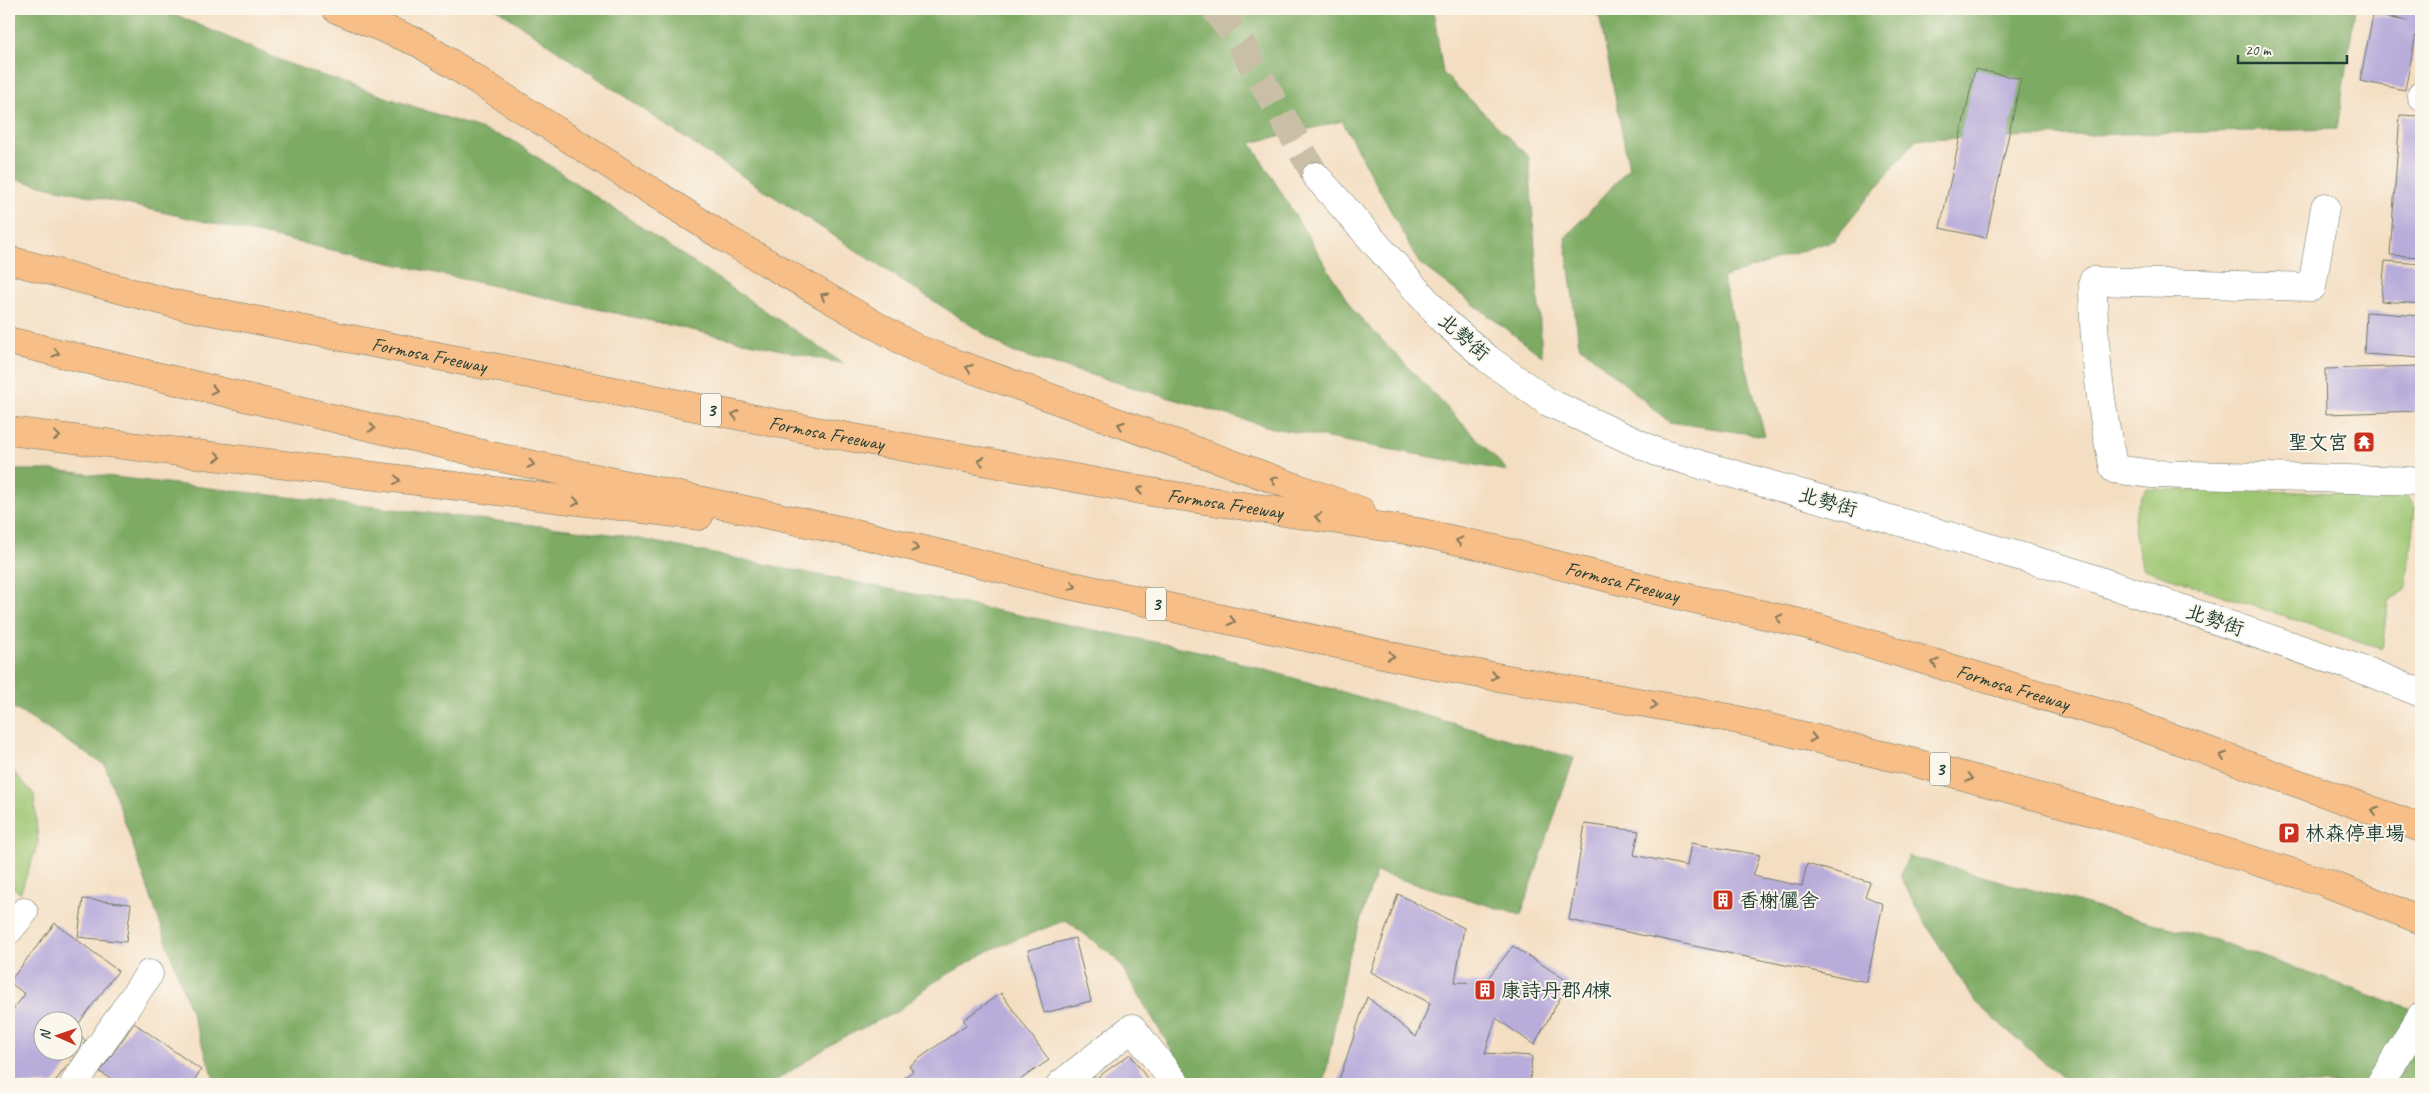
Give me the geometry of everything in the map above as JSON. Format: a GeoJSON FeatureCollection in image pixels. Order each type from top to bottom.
{"type":"FeatureCollection","features":[{"type":"Feature","properties":{"kind":"highway"},"geometry":{"type":"LineString","coordinates":[[336,9],[419,43],[728,240],[917,350],[1418,532]]}},
{"type":"Feature","properties":{"kind":"highway","name":"Formosa Freeway"},"geometry":{"type":"LineString","coordinates":[[9,260],[175,304],[816,431],[1157,493],[1418,532],[1499,550],[1654,590],[1804,624],[1860,640],[2120,719],[2421,828]]}},
{"type":"Feature","properties":{"kind":"highway","name":"3"},"geometry":{"type":"LineString","coordinates":[[9,342],[492,456],[868,536],[1055,582],[1446,668],[1730,718],[1916,763],[2118,819],[2324,882],[2421,920]]}},
{"type":"Feature","properties":{"kind":"highway"},"geometry":{"type":"LineString","coordinates":[[9,431],[500,493],[868,536]]}},
{"type":"Feature","properties":{"kind":"street","name":"北勢街"},"geometry":{"type":"LineString","coordinates":[[1316,176],[1444,322],[1488,359],[1548,402],[1602,428],[1657,452],[2071,572],[2371,673],[2421,693]]}},
{"type":"Feature","properties":{"kind":"street"},"geometry":{"type":"LineString","coordinates":[[2326,207],[2312,287],[2093,281],[2093,334],[2106,434],[2114,469],[2152,474],[2421,481]]}},
{"type":"Feature","properties":{"kind":"street"},"geometry":{"type":"LineString","coordinates":[[74,1084],[149,974]]}},
{"type":"Feature","properties":{"kind":"street"},"geometry":{"type":"LineString","coordinates":[[2380,1084],[2421,1016]]}},
{"type":"Feature","properties":{"kind":"street"},"geometry":{"type":"LineString","coordinates":[[1061,1084],[1132,1028],[1176,1084]]}},
{"type":"Feature","properties":{"kind":"green space"},"geometry":{"type":"Polygon","coordinates":[[[9,9],[133,9],[174,14],[289,64],[512,140],[844,364],[9,178],[9,9]]]}},
{"type":"Feature","properties":{"kind":"green space"},"geometry":{"type":"Polygon","coordinates":[[[497,9],[1433,9],[1443,73],[1529,157],[1542,356],[1419,263],[1342,121],[1251,143],[1353,310],[1508,471],[1273,428],[1012,352],[704,151],[497,9]]]}},
{"type":"Feature","properties":{"kind":"green space"},"geometry":{"type":"Polygon","coordinates":[[[1592,9],[2355,9],[2337,129],[1916,139],[1834,240],[1722,278],[1765,436],[1669,422],[1579,345],[1565,238],[1629,168],[1600,19],[1592,9]]]}},
{"type":"Feature","properties":{"kind":"green space"},"geometry":{"type":"Polygon","coordinates":[[[9,470],[53,470],[619,535],[1199,651],[1574,758],[1521,915],[1376,872],[1345,969],[1324,1084],[1192,1084],[1117,959],[1066,920],[992,949],[931,984],[898,1011],[838,1040],[771,1084],[216,1084],[105,765],[9,705],[9,470]]]}},
{"type":"Feature","properties":{"kind":"green space"},"geometry":{"type":"Polygon","coordinates":[[[2146,489],[2405,494],[2415,507],[2406,590],[2388,601],[2382,649],[2144,569],[2134,528],[2136,509],[2146,489]]]}},
{"type":"Feature","properties":{"kind":"green space"},"geometry":{"type":"Polygon","coordinates":[[[9,767],[34,794],[38,843],[20,894],[13,887],[9,887],[9,767]]]}},
{"type":"Feature","properties":{"kind":"green space"},"geometry":{"type":"Polygon","coordinates":[[[1909,856],[2218,941],[2421,1013],[2421,1084],[2069,1084],[1976,1003],[1920,915],[1900,875],[1909,856]]]}},
{"type":"Feature","properties":{"kind":"building"},"geometry":{"type":"Polygon","coordinates":[[[2375,9],[2421,9],[2405,90],[2360,81],[2373,15],[2408,21],[2374,13],[2375,9]]]}},
{"type":"Feature","properties":{"kind":"building"},"geometry":{"type":"Polygon","coordinates":[[[1975,69],[2021,79],[1986,238],[1940,228],[1975,69]]]}},
{"type":"Feature","properties":{"kind":"building"},"geometry":{"type":"Polygon","coordinates":[[[2400,115],[2421,116],[2421,257],[2390,255],[2400,115]]]}},
{"type":"Feature","properties":{"kind":"building"},"geometry":{"type":"Polygon","coordinates":[[[2385,261],[2421,264],[2421,304],[2381,301],[2385,261]]]}},
{"type":"Feature","properties":{"kind":"building"},"geometry":{"type":"Polygon","coordinates":[[[2366,312],[2421,316],[2421,358],[2364,354],[2366,312]]]}},
{"type":"Feature","properties":{"kind":"building"},"geometry":{"type":"Polygon","coordinates":[[[2419,366],[2420,411],[2326,414],[2325,369],[2419,366]]]}},
{"type":"Feature","properties":{"kind":"building","name":"香榭儷舍"},"geometry":{"type":"Polygon","coordinates":[[[1585,824],[1639,831],[1634,855],[1687,866],[1691,843],[1760,855],[1753,876],[1802,886],[1807,864],[1870,882],[1865,896],[1883,904],[1867,982],[1569,920],[1585,824]]]}},
{"type":"Feature","properties":{"kind":"building","name":"康詩丹郡A棟"},"geometry":{"type":"Polygon","coordinates":[[[1398,894],[1464,928],[1455,982],[1484,983],[1513,946],[1569,982],[1534,1045],[1496,1018],[1485,1053],[1532,1056],[1530,1084],[1349,1084],[1339,1080],[1367,997],[1416,1037],[1430,1003],[1371,972],[1398,894]]]}},
{"type":"Feature","properties":{"kind":"building"},"geometry":{"type":"Polygon","coordinates":[[[83,899],[131,904],[126,942],[78,937],[83,899]]]}},
{"type":"Feature","properties":{"kind":"building"},"geometry":{"type":"Polygon","coordinates":[[[55,923],[118,971],[82,1019],[82,1010],[32,1010],[32,1060],[71,1060],[53,1084],[9,1084],[9,1015],[25,994],[9,982],[55,923]]]}},
{"type":"Feature","properties":{"kind":"building"},"geometry":{"type":"Polygon","coordinates":[[[1075,938],[1091,1001],[1044,1013],[1028,950],[1075,938]]]}},
{"type":"Feature","properties":{"kind":"building"},"geometry":{"type":"Polygon","coordinates":[[[1001,993],[1049,1060],[1014,1084],[895,1084],[913,1071],[909,1066],[967,1024],[963,1020],[1001,993]]]}},
{"type":"Feature","properties":{"kind":"building"},"geometry":{"type":"Polygon","coordinates":[[[134,1023],[201,1070],[192,1084],[119,1084],[100,1072],[134,1023]]]}},
{"type":"Feature","properties":{"kind":"building"},"geometry":{"type":"Polygon","coordinates":[[[82,1038],[86,1041],[82,1046],[82,1038]]]}},
{"type":"Feature","properties":{"kind":"building"},"geometry":{"type":"Polygon","coordinates":[[[1130,1054],[1151,1084],[1088,1084],[1130,1054]]]}},
{"type":"Feature","properties":{"kind":"tunnel"},"geometry":{"type":"LineString","coordinates":[[1215,9],[1239,41],[1316,176]]}},
{"type":"Feature","properties":{"kind":"place","name":"聖文宮"},"geometry":{"type":"Point","coordinates":[2364,442]}},
{"type":"Feature","properties":{"kind":"place","name":"林森停車場"},"geometry":{"type":"Point","coordinates":[2289,833]}},
{"type":"Feature","properties":{"kind":"place","name":"香榭儷舍"},"geometry":{"type":"Point","coordinates":[1723,900]}},
{"type":"Feature","properties":{"kind":"place","name":"康詩丹郡A棟"},"geometry":{"type":"Point","coordinates":[1485,990]}}]}
